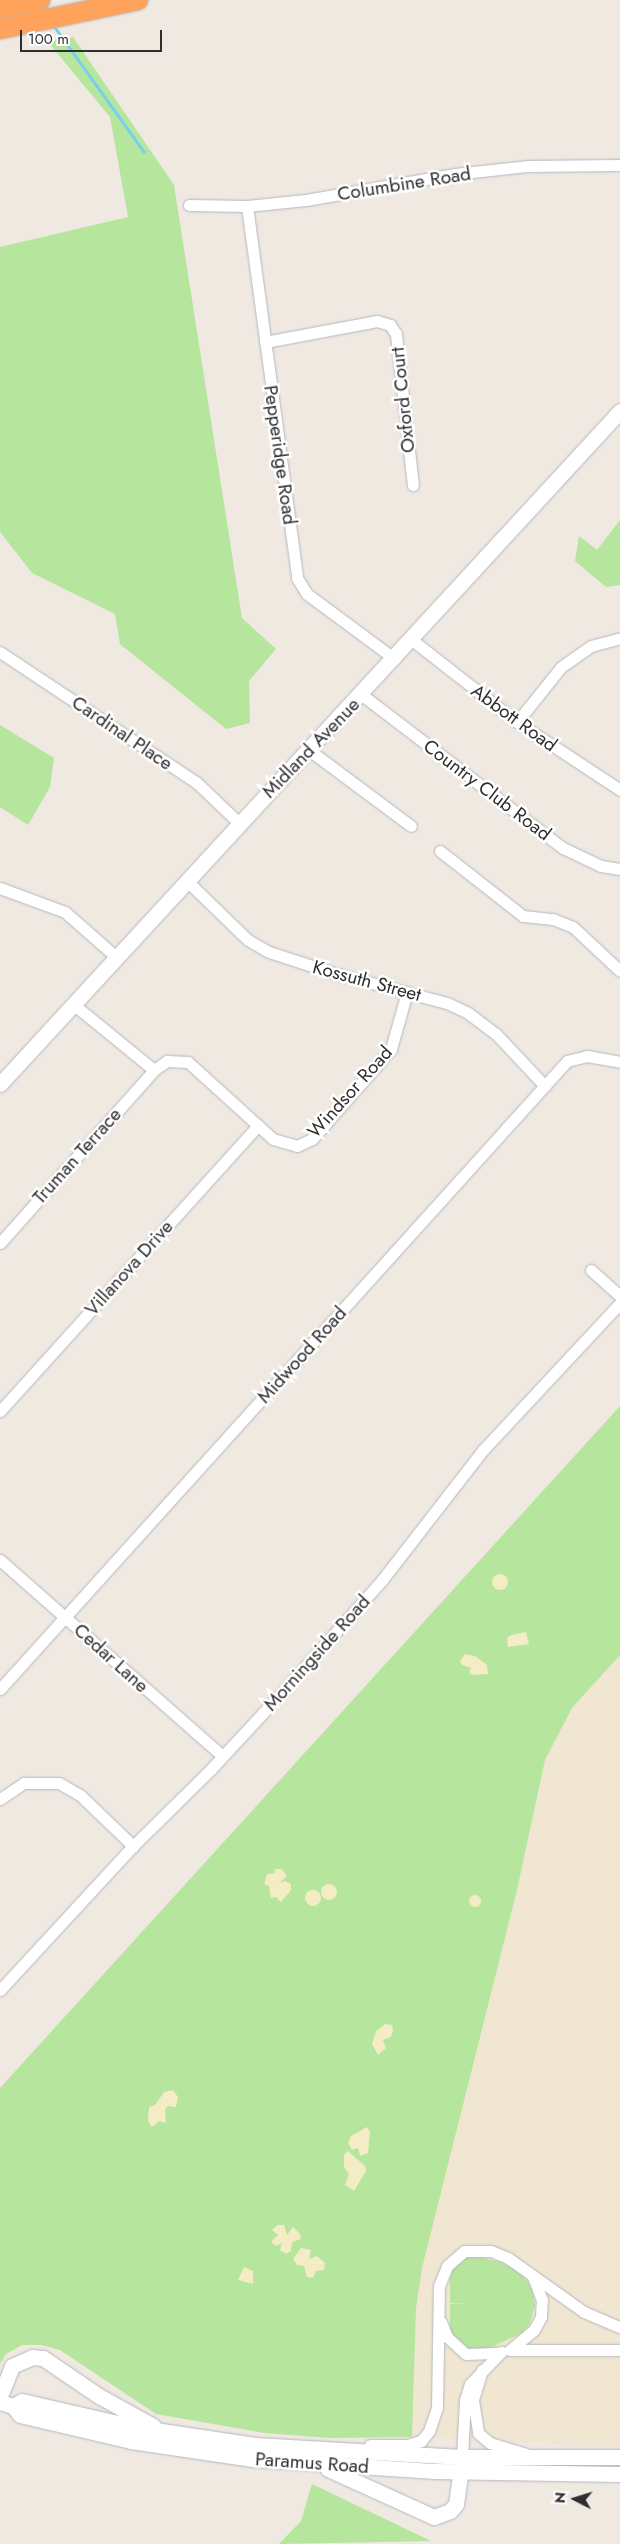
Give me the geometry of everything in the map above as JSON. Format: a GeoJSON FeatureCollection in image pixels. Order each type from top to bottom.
{"type":"FeatureCollection","features":[{"type":"Feature","properties":{"kind":"highway"},"geometry":{"type":"LineString","coordinates":[[0,29],[138,0]]}},
{"type":"Feature","properties":{"kind":"highway"},"geometry":{"type":"LineString","coordinates":[[0,8],[32,2]]}},
{"type":"Feature","properties":{"kind":"main road","name":"Midland Avenue"},"geometry":{"type":"LineString","coordinates":[[0,1084],[239,823],[362,695],[620,411]]}},
{"type":"Feature","properties":{"kind":"main road"},"geometry":{"type":"LineString","coordinates":[[0,2396],[12,2366],[32,2357],[43,2358],[124,2412],[168,2433]]}},
{"type":"Feature","properties":{"kind":"main road","name":"Paramus Road"},"geometry":{"type":"LineString","coordinates":[[6,2404],[22,2401],[168,2433],[307,2450],[462,2464],[620,2474]]}},
{"type":"Feature","properties":{"kind":"main road","name":"Paramus Road"},"geometry":{"type":"LineString","coordinates":[[6,2404],[20,2415],[148,2444],[319,2465],[462,2464],[534,2456],[620,2457]]}},
{"type":"Feature","properties":{"kind":"main road"},"geometry":{"type":"LineString","coordinates":[[319,2465],[434,2517],[450,2511],[456,2504],[462,2464]]}},
{"type":"Feature","properties":{"kind":"street","name":"Columbine Road"},"geometry":{"type":"LineString","coordinates":[[188,205],[246,206],[306,200],[482,171],[527,166],[620,165]]}},
{"type":"Feature","properties":{"kind":"street","name":"Pepperidge Road"},"geometry":{"type":"LineString","coordinates":[[246,206],[297,578],[307,594],[395,658]]}},
{"type":"Feature","properties":{"kind":"street","name":"Oxford Court"},"geometry":{"type":"LineString","coordinates":[[265,342],[376,321],[390,326],[396,334],[413,485]]}},
{"type":"Feature","properties":{"kind":"street"},"geometry":{"type":"LineString","coordinates":[[517,722],[548,680],[568,661],[603,640],[620,638]]}},
{"type":"Feature","properties":{"kind":"street","name":"Abbott Road"},"geometry":{"type":"LineString","coordinates":[[412,640],[517,722],[620,790]]}},
{"type":"Feature","properties":{"kind":"street","name":"Cardinal Place"},"geometry":{"type":"LineString","coordinates":[[0,652],[196,782],[239,823]]}},
{"type":"Feature","properties":{"kind":"street","name":"Country Club Road"},"geometry":{"type":"LineString","coordinates":[[362,695],[563,848],[594,863],[620,869]]}},
{"type":"Feature","properties":{"kind":"street"},"geometry":{"type":"LineString","coordinates":[[309,750],[411,826]]}},
{"type":"Feature","properties":{"kind":"street"},"geometry":{"type":"LineString","coordinates":[[440,851],[522,916],[553,919],[572,927],[620,971]]}},
{"type":"Feature","properties":{"kind":"street","name":"Kossuth Street"},"geometry":{"type":"LineString","coordinates":[[186,880],[248,940],[269,952],[447,1003],[482,1022],[545,1086]]}},
{"type":"Feature","properties":{"kind":"street"},"geometry":{"type":"LineString","coordinates":[[0,888],[65,912],[116,957]]}},
{"type":"Feature","properties":{"kind":"street","name":"Windsor Road"},"geometry":{"type":"LineString","coordinates":[[154,1070],[167,1061],[188,1062],[280,1144],[297,1146],[312,1138],[391,1049],[408,992]]}},
{"type":"Feature","properties":{"kind":"street"},"geometry":{"type":"LineString","coordinates":[[73,1004],[154,1070]]}},
{"type":"Feature","properties":{"kind":"street","name":"Midwood Road"},"geometry":{"type":"LineString","coordinates":[[0,1689],[567,1061],[587,1056],[620,1062]]}},
{"type":"Feature","properties":{"kind":"street","name":"Truman Terrace"},"geometry":{"type":"LineString","coordinates":[[0,1243],[154,1070]]}},
{"type":"Feature","properties":{"kind":"street","name":"Villanova Drive"},"geometry":{"type":"LineString","coordinates":[[0,1410],[258,1124]]}},
{"type":"Feature","properties":{"kind":"street"},"geometry":{"type":"LineString","coordinates":[[591,1270],[620,1296]]}},
{"type":"Feature","properties":{"kind":"street","name":"Morningside Road"},"geometry":{"type":"LineString","coordinates":[[0,1990],[133,1846],[222,1756],[382,1580],[483,1450],[620,1303]]}},
{"type":"Feature","properties":{"kind":"street","name":"Cedar Lane"},"geometry":{"type":"LineString","coordinates":[[0,1560],[222,1756]]}},
{"type":"Feature","properties":{"kind":"street"},"geometry":{"type":"LineString","coordinates":[[0,1799],[24,1783],[59,1783],[80,1796],[133,1846]]}},
{"type":"Feature","properties":{"kind":"street"},"geometry":{"type":"LineString","coordinates":[[307,2450],[330,2444],[407,2445],[421,2441],[429,2431],[437,2408],[439,2286],[455,2257],[477,2249],[491,2251],[528,2270],[584,2312],[620,2327]]}},
{"type":"Feature","properties":{"kind":"street"},"geometry":{"type":"LineString","coordinates":[[462,2464],[465,2400],[470,2384],[482,2370],[534,2330],[542,2317],[539,2285],[528,2270]]}},
{"type":"Feature","properties":{"kind":"street"},"geometry":{"type":"LineString","coordinates":[[439,2318],[447,2338],[466,2354],[506,2351],[620,2350]]}},
{"type":"Feature","properties":{"kind":"street"},"geometry":{"type":"LineString","coordinates":[[482,2370],[473,2400],[478,2433],[490,2444],[534,2456]]}},
{"type":"Feature","properties":{"kind":"shaded area"},"geometry":{"type":"Polygon","coordinates":[[[620,1655],[620,2447],[412,2437],[416,2308],[422,2268],[517,1890],[545,1760],[572,1708],[620,1655]]]}},
{"type":"Feature","properties":{"kind":"green space"},"geometry":{"type":"Polygon","coordinates":[[[73,37],[174,185],[242,618],[276,649],[249,681],[250,723],[226,729],[120,644],[115,614],[32,573],[0,532],[0,247],[128,217],[110,117],[48,42],[73,37]]]}},
{"type":"Feature","properties":{"kind":"green space"},"geometry":{"type":"Polygon","coordinates":[[[620,520],[620,585],[606,587],[575,561],[579,536],[597,550],[620,520]]]}},
{"type":"Feature","properties":{"kind":"green space"},"geometry":{"type":"Polygon","coordinates":[[[0,725],[54,758],[50,787],[28,825],[0,807],[0,725]]]}},
{"type":"Feature","properties":{"kind":"green space"},"geometry":{"type":"Polygon","coordinates":[[[620,1406],[620,1655],[572,1708],[545,1760],[517,1890],[422,2268],[416,2308],[412,2437],[329,2438],[264,2433],[156,2414],[60,2350],[41,2345],[22,2345],[6,2354],[0,2364],[0,2088],[620,1406]]]}},
{"type":"Feature","properties":{"kind":"green space"},"geometry":{"type":"Polygon","coordinates":[[[476,2256],[500,2262],[520,2272],[532,2288],[535,2305],[530,2323],[522,2333],[492,2347],[469,2352],[450,2332],[450,2304],[466,2303],[450,2303],[450,2279],[453,2266],[463,2257],[476,2256]]]}},
{"type":"Feature","properties":{"kind":"green space"},"geometry":{"type":"Polygon","coordinates":[[[312,2484],[431,2541],[279,2544],[301,2521],[312,2484]]]}},
{"type":"Feature","properties":{"kind":"sand"},"geometry":{"type":"Polygon","coordinates":[[[500,1574],[506,1576],[508,1582],[506,1588],[500,1590],[494,1588],[492,1582],[494,1576],[500,1574]]]}},
{"type":"Feature","properties":{"kind":"sand"},"geometry":{"type":"Polygon","coordinates":[[[526,1632],[529,1644],[508,1647],[507,1638],[511,1635],[526,1632]]]}},
{"type":"Feature","properties":{"kind":"sand"},"geometry":{"type":"Polygon","coordinates":[[[465,1654],[475,1656],[487,1665],[488,1674],[472,1675],[469,1672],[471,1668],[462,1665],[460,1661],[465,1654]]]}},
{"type":"Feature","properties":{"kind":"sand"},"geometry":{"type":"Polygon","coordinates":[[[275,1869],[282,1869],[287,1876],[279,1883],[285,1881],[291,1884],[291,1890],[281,1902],[276,1897],[271,1898],[269,1886],[264,1884],[267,1874],[275,1873],[275,1869]]]}},
{"type":"Feature","properties":{"kind":"sand"},"geometry":{"type":"Polygon","coordinates":[[[326,1884],[332,1884],[337,1889],[335,1898],[326,1900],[321,1895],[321,1889],[326,1884]]]}},
{"type":"Feature","properties":{"kind":"sand"},"geometry":{"type":"Polygon","coordinates":[[[313,1890],[321,1898],[313,1906],[305,1898],[313,1890]]]}},
{"type":"Feature","properties":{"kind":"sand"},"geometry":{"type":"Polygon","coordinates":[[[473,1895],[477,1895],[481,1901],[477,1907],[473,1907],[469,1903],[469,1899],[473,1895]]]}},
{"type":"Feature","properties":{"kind":"sand"},"geometry":{"type":"Polygon","coordinates":[[[385,2024],[392,2025],[393,2030],[391,2037],[383,2040],[386,2048],[378,2055],[372,2044],[376,2031],[385,2024]]]}},
{"type":"Feature","properties":{"kind":"sand"},"geometry":{"type":"Polygon","coordinates":[[[173,2090],[178,2097],[176,2107],[168,2106],[165,2109],[166,2123],[159,2121],[152,2127],[148,2121],[149,2107],[155,2105],[164,2092],[173,2090]]]}},
{"type":"Feature","properties":{"kind":"sand"},"geometry":{"type":"Polygon","coordinates":[[[367,2127],[370,2132],[368,2153],[360,2156],[358,2148],[352,2150],[348,2143],[351,2136],[367,2127]]]}},
{"type":"Feature","properties":{"kind":"sand"},"geometry":{"type":"Polygon","coordinates":[[[348,2151],[365,2166],[366,2171],[354,2191],[345,2185],[349,2174],[344,2167],[344,2155],[348,2151]]]}},
{"type":"Feature","properties":{"kind":"sand"},"geometry":{"type":"Polygon","coordinates":[[[278,2225],[284,2225],[287,2235],[293,2227],[300,2234],[301,2239],[292,2242],[291,2251],[286,2254],[280,2250],[282,2243],[276,2246],[271,2242],[278,2235],[272,2230],[278,2225]]]}},
{"type":"Feature","properties":{"kind":"sand"},"geometry":{"type":"Polygon","coordinates":[[[301,2248],[311,2250],[309,2259],[317,2256],[325,2263],[324,2270],[316,2271],[313,2278],[307,2277],[304,2266],[297,2265],[293,2259],[301,2248]]]}},
{"type":"Feature","properties":{"kind":"sand"},"geometry":{"type":"Polygon","coordinates":[[[244,2267],[253,2271],[253,2284],[238,2280],[244,2267]]]}},
{"type":"Feature","properties":{"kind":"waterway"},"geometry":{"type":"LineString","coordinates":[[53,25],[144,152]]}}]}
